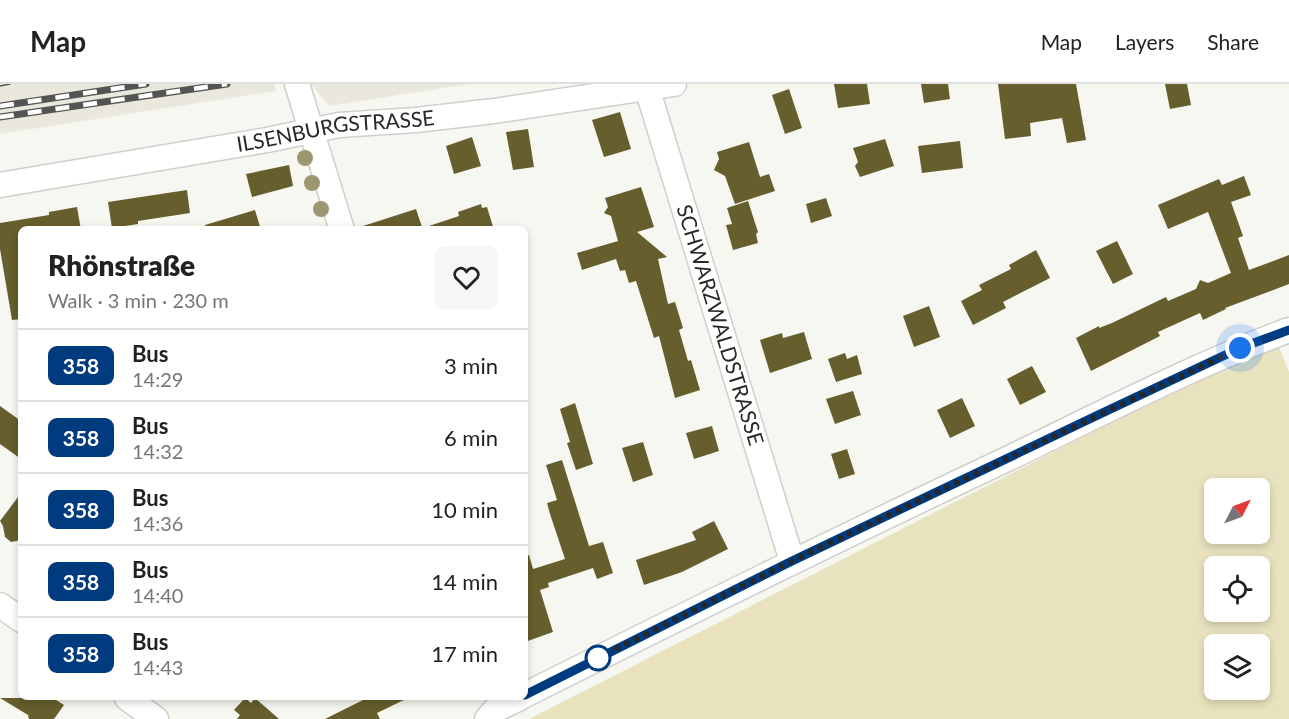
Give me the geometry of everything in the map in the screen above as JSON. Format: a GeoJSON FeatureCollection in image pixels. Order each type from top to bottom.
{"type":"FeatureCollection","features":[{"type":"Feature","properties":{"kind":"street"},"geometry":{"type":"LineString","coordinates":[[297,84],[341,226]]}},
{"type":"Feature","properties":{"kind":"street","name":"ILSENBURGSTRASSE"},"geometry":{"type":"LineString","coordinates":[[0,185],[267,140],[339,124],[416,120],[494,111],[674,84]]}},
{"type":"Feature","properties":{"kind":"street","name":"SCHWARZWALDSTRASSE"},"geometry":{"type":"LineString","coordinates":[[646,88],[792,561]]}},
{"type":"Feature","properties":{"kind":"street"},"geometry":{"type":"LineString","coordinates":[[528,693],[792,561],[1230,353],[1289,330]]}},
{"type":"Feature","properties":{"kind":"street"},"geometry":{"type":"LineString","coordinates":[[0,605],[18,618]]}},
{"type":"Feature","properties":{"kind":"street"},"geometry":{"type":"LineString","coordinates":[[130,700],[156,719]]}},
{"type":"Feature","properties":{"kind":"street"},"geometry":{"type":"LineString","coordinates":[[491,709],[515,700]]}},
{"type":"Feature","properties":{"kind":"shaded area"},"geometry":{"type":"Polygon","coordinates":[[[0,84],[274,84],[276,91],[0,134],[0,84]]]}},
{"type":"Feature","properties":{"kind":"shaded area"},"geometry":{"type":"Polygon","coordinates":[[[311,84],[468,84],[329,106],[311,84]]]}},
{"type":"Feature","properties":{"kind":"shaded area"},"geometry":{"type":"Polygon","coordinates":[[[1279,347],[1289,372],[1289,719],[529,719],[1218,368],[1279,347]]]}},
{"type":"Feature","properties":{"kind":"building"},"geometry":{"type":"Polygon","coordinates":[[[834,84],[867,84],[870,104],[838,108],[834,84]]]}},
{"type":"Feature","properties":{"kind":"building"},"geometry":{"type":"Polygon","coordinates":[[[921,84],[948,84],[950,99],[924,103],[921,84]]]}},
{"type":"Feature","properties":{"kind":"building"},"geometry":{"type":"Polygon","coordinates":[[[998,84],[1076,84],[1086,140],[1067,143],[1062,118],[1030,123],[1031,136],[1005,139],[998,84]]]}},
{"type":"Feature","properties":{"kind":"building"},"geometry":{"type":"Polygon","coordinates":[[[1165,84],[1187,84],[1191,105],[1170,109],[1165,84]]]}},
{"type":"Feature","properties":{"kind":"building"},"geometry":{"type":"Polygon","coordinates":[[[789,89],[802,128],[785,134],[772,95],[789,89]]]}},
{"type":"Feature","properties":{"kind":"building"},"geometry":{"type":"Polygon","coordinates":[[[620,112],[631,149],[604,157],[592,120],[620,112]]]}},
{"type":"Feature","properties":{"kind":"building"},"geometry":{"type":"Polygon","coordinates":[[[528,129],[534,167],[513,170],[506,132],[528,129]]]}},
{"type":"Feature","properties":{"kind":"building"},"geometry":{"type":"Polygon","coordinates":[[[472,137],[481,166],[454,174],[446,146],[472,137]]]}},
{"type":"Feature","properties":{"kind":"building"},"geometry":{"type":"Polygon","coordinates":[[[885,139],[894,166],[860,177],[855,166],[858,162],[853,148],[885,139]]]}},
{"type":"Feature","properties":{"kind":"building"},"geometry":{"type":"Polygon","coordinates":[[[960,141],[963,168],[922,173],[918,146],[960,141]]]}},
{"type":"Feature","properties":{"kind":"building"},"geometry":{"type":"Polygon","coordinates":[[[749,142],[760,177],[769,174],[775,191],[735,204],[725,176],[714,170],[719,159],[717,152],[749,142]]]}},
{"type":"Feature","properties":{"kind":"building"},"geometry":{"type":"Polygon","coordinates":[[[289,165],[293,186],[252,197],[246,174],[289,165]]]}},
{"type":"Feature","properties":{"kind":"building"},"geometry":{"type":"Polygon","coordinates":[[[1244,176],[1251,195],[1231,202],[1243,236],[1238,238],[1249,270],[1289,255],[1289,284],[1225,308],[1203,320],[1200,313],[1158,332],[1160,336],[1091,371],[1076,338],[1166,297],[1168,301],[1196,289],[1200,280],[1208,283],[1231,273],[1208,212],[1168,229],[1158,205],[1219,179],[1222,185],[1244,176]]]}},
{"type":"Feature","properties":{"kind":"building"},"geometry":{"type":"Polygon","coordinates":[[[641,187],[654,227],[637,232],[667,257],[658,259],[668,304],[675,302],[683,328],[679,330],[700,390],[675,398],[659,336],[654,338],[636,281],[629,283],[625,270],[620,271],[616,259],[582,270],[577,253],[618,241],[611,216],[604,213],[608,207],[605,198],[641,187]]]}},
{"type":"Feature","properties":{"kind":"building"},"geometry":{"type":"Polygon","coordinates":[[[187,190],[190,213],[138,221],[138,224],[112,226],[108,202],[187,190]]]}},
{"type":"Feature","properties":{"kind":"building"},"geometry":{"type":"Polygon","coordinates":[[[826,198],[832,216],[811,223],[806,204],[826,198]]]}},
{"type":"Feature","properties":{"kind":"building"},"geometry":{"type":"Polygon","coordinates":[[[748,201],[758,232],[756,234],[758,243],[733,250],[726,225],[732,224],[727,208],[748,201]]]}},
{"type":"Feature","properties":{"kind":"building"},"geometry":{"type":"Polygon","coordinates":[[[481,204],[482,208],[487,207],[493,226],[429,226],[459,216],[458,212],[481,204]]]}},
{"type":"Feature","properties":{"kind":"building"},"geometry":{"type":"Polygon","coordinates":[[[77,207],[80,226],[18,226],[18,319],[12,320],[0,249],[0,223],[49,215],[49,212],[77,207]]]}},
{"type":"Feature","properties":{"kind":"building"},"geometry":{"type":"Polygon","coordinates":[[[416,209],[422,226],[363,226],[416,209]]]}},
{"type":"Feature","properties":{"kind":"building"},"geometry":{"type":"Polygon","coordinates":[[[255,210],[260,226],[205,226],[255,210]]]}},
{"type":"Feature","properties":{"kind":"building"},"geometry":{"type":"Polygon","coordinates":[[[1117,241],[1133,274],[1113,284],[1096,251],[1117,241]]]}},
{"type":"Feature","properties":{"kind":"building"},"geometry":{"type":"Polygon","coordinates":[[[1036,250],[1050,278],[1003,302],[1006,308],[973,325],[961,301],[982,290],[979,285],[1011,269],[1009,265],[1036,250]]]}},
{"type":"Feature","properties":{"kind":"building"},"geometry":{"type":"Polygon","coordinates":[[[929,306],[940,337],[914,347],[903,316],[929,306]]]}},
{"type":"Feature","properties":{"kind":"building"},"geometry":{"type":"Polygon","coordinates":[[[804,332],[812,359],[770,373],[760,340],[782,333],[783,338],[804,332]]]}},
{"type":"Feature","properties":{"kind":"building"},"geometry":{"type":"Polygon","coordinates":[[[845,353],[847,359],[857,355],[862,374],[836,382],[828,359],[845,353]]]}},
{"type":"Feature","properties":{"kind":"building"},"geometry":{"type":"Polygon","coordinates":[[[1032,366],[1046,392],[1020,405],[1007,379],[1032,366]]]}},
{"type":"Feature","properties":{"kind":"building"},"geometry":{"type":"Polygon","coordinates":[[[853,391],[861,415],[835,424],[826,399],[853,391]]]}},
{"type":"Feature","properties":{"kind":"building"},"geometry":{"type":"Polygon","coordinates":[[[962,398],[975,426],[950,438],[937,410],[962,398]]]}},
{"type":"Feature","properties":{"kind":"building"},"geometry":{"type":"Polygon","coordinates":[[[575,403],[593,464],[576,470],[567,443],[570,442],[560,409],[575,403]]]}},
{"type":"Feature","properties":{"kind":"building"},"geometry":{"type":"Polygon","coordinates":[[[0,406],[18,419],[18,457],[0,444],[0,406]]]}},
{"type":"Feature","properties":{"kind":"building"},"geometry":{"type":"Polygon","coordinates":[[[712,426],[719,451],[694,459],[686,433],[712,426]]]}},
{"type":"Feature","properties":{"kind":"building"},"geometry":{"type":"Polygon","coordinates":[[[643,442],[653,475],[633,482],[622,448],[643,442]]]}},
{"type":"Feature","properties":{"kind":"building"},"geometry":{"type":"Polygon","coordinates":[[[847,449],[855,474],[839,479],[831,454],[847,449]]]}},
{"type":"Feature","properties":{"kind":"building"},"geometry":{"type":"Polygon","coordinates":[[[562,460],[589,546],[603,542],[613,573],[597,579],[593,568],[548,583],[549,587],[540,590],[553,632],[528,641],[528,555],[533,569],[565,559],[547,503],[557,500],[546,465],[562,460]]]}},
{"type":"Feature","properties":{"kind":"building"},"geometry":{"type":"Polygon","coordinates":[[[18,497],[18,541],[11,542],[5,537],[0,521],[18,497]]]}},
{"type":"Feature","properties":{"kind":"building"},"geometry":{"type":"Polygon","coordinates":[[[714,521],[728,549],[682,572],[644,585],[636,560],[696,540],[692,532],[714,521]]]}},
{"type":"Feature","properties":{"kind":"building"},"geometry":{"type":"Polygon","coordinates":[[[0,698],[56,700],[64,705],[54,719],[29,719],[28,715],[0,698]]]}},
{"type":"Feature","properties":{"kind":"building"},"geometry":{"type":"Polygon","coordinates":[[[243,700],[251,703],[257,700],[279,719],[237,719],[240,715],[234,710],[243,700]]]}},
{"type":"Feature","properties":{"kind":"building"},"geometry":{"type":"Polygon","coordinates":[[[363,700],[404,700],[377,713],[380,719],[325,719],[363,700]]]}},
{"type":"Feature","properties":{"kind":"tram line"},"geometry":{"type":"LineString","coordinates":[[0,86],[10,84]]}},
{"type":"Feature","properties":{"kind":"railway"},"geometry":{"type":"LineString","coordinates":[[0,106],[146,84]]}},
{"type":"Feature","properties":{"kind":"railway"},"geometry":{"type":"LineString","coordinates":[[0,117],[227,84]]}},
{"type":"Feature","properties":{"kind":"bus line","name":"358"},"geometry":{"type":"LineString","coordinates":[[528,693],[792,561],[1240,348],[1289,330]]}},
{"type":"Feature","properties":{"kind":"route"},"geometry":{"type":"LineString","coordinates":[[598,658],[792,561],[1240,348]]}}]}
